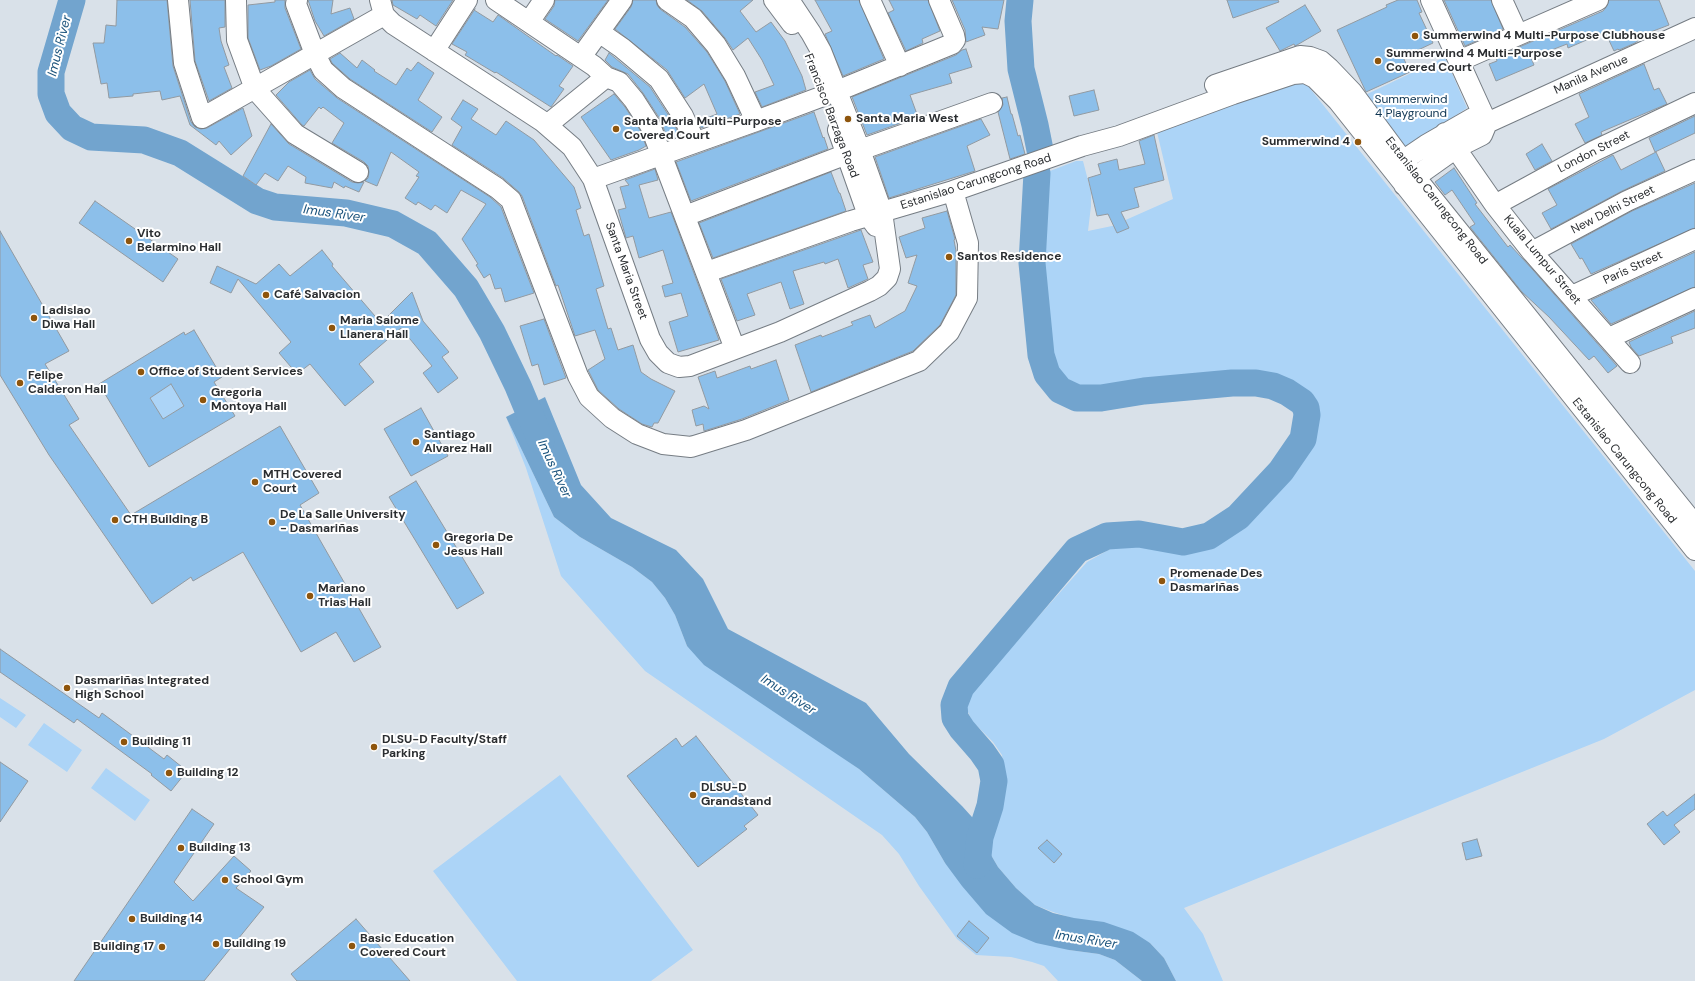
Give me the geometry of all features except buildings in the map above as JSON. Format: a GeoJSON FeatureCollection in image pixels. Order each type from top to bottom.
{"type":"FeatureCollection","features":[{"type":"Feature","properties":{"kind":"street"},"geometry":{"type":"LineString","coordinates":[[178,0],[184,63],[202,118],[315,54],[382,7]]}},
{"type":"Feature","properties":{"kind":"street"},"geometry":{"type":"LineString","coordinates":[[236,0],[237,40],[255,89],[295,134],[358,172]]}},
{"type":"Feature","properties":{"kind":"street"},"geometry":{"type":"LineString","coordinates":[[298,0],[296,4],[315,54],[323,70],[343,88],[497,188],[511,200],[578,376],[589,397],[612,418],[637,434],[663,444],[691,447],[746,430],[918,361],[949,332],[966,298],[968,243],[953,191]]}},
{"type":"Feature","properties":{"kind":"street"},"geometry":{"type":"LineString","coordinates":[[434,51],[467,0]]}},
{"type":"Feature","properties":{"kind":"street"},"geometry":{"type":"LineString","coordinates":[[496,0],[594,66],[606,77],[619,82],[634,100],[650,125],[662,154],[735,349]]}},
{"type":"Feature","properties":{"kind":"street"},"geometry":{"type":"LineString","coordinates":[[529,22],[544,0]]}},
{"type":"Feature","properties":{"kind":"street"},"geometry":{"type":"LineString","coordinates":[[580,57],[622,0]]}},
{"type":"Feature","properties":{"kind":"street"},"geometry":{"type":"LineString","coordinates":[[667,0],[693,18],[716,45],[735,76],[756,122]]}},
{"type":"Feature","properties":{"kind":"street","name":"Francisco Barzaga Road"},"geometry":{"type":"LineString","coordinates":[[774,0],[801,39],[832,93]]}},
{"type":"Feature","properties":{"kind":"street","name":"Francisco Barzaga Road"},"geometry":{"type":"LineString","coordinates":[[789,0],[817,45],[832,93],[875,213]]}},
{"type":"Feature","properties":{"kind":"street"},"geometry":{"type":"LineString","coordinates":[[870,0],[900,66]]}},
{"type":"Feature","properties":{"kind":"street"},"geometry":{"type":"LineString","coordinates":[[593,179],[694,142],[756,122],[900,66],[952,44],[955,40],[954,35],[939,0]]}},
{"type":"Feature","properties":{"kind":"street"},"geometry":{"type":"LineString","coordinates":[[1431,0],[1487,123]]}},
{"type":"Feature","properties":{"kind":"street"},"geometry":{"type":"LineString","coordinates":[[1502,0],[1518,35]]}},
{"type":"Feature","properties":{"kind":"street"},"geometry":{"type":"LineString","coordinates":[[1459,61],[1518,35],[1571,5],[1598,0]]}},
{"type":"Feature","properties":{"kind":"street","name":"Santa Maria Street"},"geometry":{"type":"LineString","coordinates":[[382,7],[393,24],[547,125],[572,147],[593,179],[650,339],[658,353],[668,363],[679,367],[690,366],[780,332],[879,286],[887,278],[890,269],[886,239],[875,213]]}},
{"type":"Feature","properties":{"kind":"street","name":"Manila Avenue"},"geometry":{"type":"LineString","coordinates":[[1487,123],[1695,28]]}},
{"type":"Feature","properties":{"kind":"street"},"geometry":{"type":"LineString","coordinates":[[599,32],[622,48],[659,80],[683,116],[694,142]]}},
{"type":"Feature","properties":{"kind":"street","name":"Estanislao Carungcong Road"},"geometry":{"type":"LineString","coordinates":[[707,272],[875,213],[953,191],[1077,148],[1116,124],[1140,113],[1290,59],[1305,57],[1321,61],[1352,92],[1397,165],[1695,550]]}},
{"type":"Feature","properties":{"kind":"street"},"geometry":{"type":"LineString","coordinates":[[547,125],[606,77]]}},
{"type":"Feature","properties":{"kind":"street"},"geometry":{"type":"LineString","coordinates":[[685,216],[854,152],[992,103]]}},
{"type":"Feature","properties":{"kind":"street","name":"London Street"},"geometry":{"type":"LineString","coordinates":[[1495,205],[1594,151],[1695,103]]}},
{"type":"Feature","properties":{"kind":"street"},"geometry":{"type":"LineString","coordinates":[[1409,181],[1473,118],[1487,123]]}},
{"type":"Feature","properties":{"kind":"street"},"geometry":{"type":"LineString","coordinates":[[1397,165],[1451,141]]}},
{"type":"Feature","properties":{"kind":"street","name":"Kuala Lumpur Street"},"geometry":{"type":"LineString","coordinates":[[1451,141],[1495,205],[1532,252],[1630,363]]}},
{"type":"Feature","properties":{"kind":"street","name":"New Delhi Street"},"geometry":{"type":"LineString","coordinates":[[1532,252],[1627,201],[1695,170]]}},
{"type":"Feature","properties":{"kind":"street","name":"Estanislao Carungcong Road"},"geometry":{"type":"LineString","coordinates":[[1409,181],[1695,525]]}},
{"type":"Feature","properties":{"kind":"street","name":"Paris Street"},"geometry":{"type":"LineString","coordinates":[[1572,296],[1695,239]]}},
{"type":"Feature","properties":{"kind":"street"},"geometry":{"type":"LineString","coordinates":[[1609,338],[1695,298]]}},
{"type":"Feature","properties":{"kind":"green space","name":"Summerwind 4 Playground"},"geometry":{"type":"Polygon","coordinates":[[[1445,57],[1467,108],[1404,149],[1363,96],[1445,57]]]}},
{"type":"Feature","properties":{"kind":"green space"},"geometry":{"type":"Polygon","coordinates":[[[1294,81],[1301,82],[1308,86],[1695,571],[1695,690],[1604,739],[1184,908],[1203,934],[1223,981],[1176,981],[1164,958],[1150,943],[1035,905],[1016,888],[998,867],[991,855],[991,838],[1002,795],[1005,776],[1002,755],[993,742],[972,721],[965,705],[972,691],[1087,562],[1112,548],[1138,545],[1186,553],[1200,550],[1220,541],[1245,523],[1287,482],[1304,460],[1312,442],[1318,413],[1318,403],[1313,395],[1292,382],[1275,376],[1258,372],[1233,372],[1100,387],[1080,388],[1068,383],[1056,370],[1052,352],[1042,261],[1050,171],[1076,161],[1083,161],[1091,192],[1088,231],[1112,226],[1173,199],[1156,128],[1294,81]]]}},
{"type":"Feature","properties":{"kind":"green space"},"geometry":{"type":"Polygon","coordinates":[[[171,384],[184,406],[163,419],[150,398],[171,384]]]}},
{"type":"Feature","properties":{"kind":"green space"},"geometry":{"type":"Polygon","coordinates":[[[506,417],[554,517],[580,537],[632,567],[652,582],[665,598],[675,615],[687,646],[859,769],[915,817],[927,832],[945,863],[1069,950],[1099,954],[1115,960],[1142,981],[1058,981],[1044,966],[1032,962],[1011,957],[976,955],[957,939],[919,886],[899,854],[882,835],[645,671],[561,576],[526,468],[506,417]]]}},
{"type":"Feature","properties":{"kind":"green space"},"geometry":{"type":"Polygon","coordinates":[[[0,698],[26,715],[16,728],[0,717],[0,698]]]}},
{"type":"Feature","properties":{"kind":"green space"},"geometry":{"type":"Polygon","coordinates":[[[44,723],[82,750],[67,772],[28,745],[44,723]]]}},
{"type":"Feature","properties":{"kind":"green space"},"geometry":{"type":"Polygon","coordinates":[[[106,768],[150,800],[135,821],[91,788],[106,768]]]}},
{"type":"Feature","properties":{"kind":"green space"},"geometry":{"type":"Polygon","coordinates":[[[560,775],[693,950],[651,981],[517,981],[433,871],[560,775]]]}},
{"type":"Feature","properties":{"kind":"water"},"geometry":{"type":"Polygon","coordinates":[[[545,397],[581,485],[611,518],[676,550],[703,579],[728,629],[866,703],[909,754],[962,806],[991,838],[991,855],[998,867],[1016,888],[1035,905],[1053,913],[1074,918],[1104,922],[1133,932],[1150,943],[1164,958],[1176,981],[1142,981],[1115,960],[1099,954],[1069,950],[1036,943],[1012,933],[986,914],[962,886],[945,863],[927,832],[915,817],[859,769],[704,665],[687,646],[675,615],[665,598],[652,582],[632,567],[580,537],[554,517],[506,417],[545,397]]]}},
{"type":"Feature","properties":{"kind":"waterway","name":"Imus River"},"geometry":{"type":"LineString","coordinates":[[72,0],[51,72],[51,94],[58,113],[72,128],[91,137],[144,140],[180,153],[257,201],[275,207],[346,213],[393,224],[427,243],[466,288],[492,332],[518,386],[541,441]]}},
{"type":"Feature","properties":{"kind":"waterway"},"geometry":{"type":"LineString","coordinates":[[1020,0],[1018,21],[1021,69],[1040,150]]}},
{"type":"Feature","properties":{"kind":"waterway"},"geometry":{"type":"LineString","coordinates":[[977,865],[980,837],[990,806],[994,781],[991,765],[955,718],[954,705],[961,687],[1077,550],[1107,536],[1139,534],[1183,542],[1209,536],[1238,517],[1281,471],[1303,439],[1307,415],[1306,408],[1302,402],[1287,392],[1273,386],[1256,383],[1232,383],[1144,391],[1101,398],[1077,398],[1060,390],[1047,374],[1041,355],[1032,263],[1037,173]]}},
{"type":"Feature","properties":{"kind":"place","name":"Summerwind 4 Multi-Purpose Clubhouse"},"geometry":{"type":"Point","coordinates":[1415,36]}},
{"type":"Feature","properties":{"kind":"place","name":"Summerwind 4 Multi-Purpose Covered Court"},"geometry":{"type":"Point","coordinates":[1378,61]}},
{"type":"Feature","properties":{"kind":"place","name":"Santa Maria West"},"geometry":{"type":"Point","coordinates":[848,119]}},
{"type":"Feature","properties":{"kind":"place","name":"Santa Maria Multi-Purpose Covered Court"},"geometry":{"type":"Point","coordinates":[616,129]}},
{"type":"Feature","properties":{"kind":"place","name":"Summerwind 4"},"geometry":{"type":"Point","coordinates":[1358,142]}},
{"type":"Feature","properties":{"kind":"place","name":"Vito Belarmino Hall"},"geometry":{"type":"Point","coordinates":[129,241]}},
{"type":"Feature","properties":{"kind":"place","name":"Santos Residence"},"geometry":{"type":"Point","coordinates":[949,257]}},
{"type":"Feature","properties":{"kind":"place","name":"Café Salvacion"},"geometry":{"type":"Point","coordinates":[266,295]}},
{"type":"Feature","properties":{"kind":"place","name":"Ladislao Diwa Hall"},"geometry":{"type":"Point","coordinates":[34,318]}},
{"type":"Feature","properties":{"kind":"place","name":"Maria Salome Llanera Hall"},"geometry":{"type":"Point","coordinates":[332,328]}},
{"type":"Feature","properties":{"kind":"place","name":"Office of Student Services"},"geometry":{"type":"Point","coordinates":[141,372]}},
{"type":"Feature","properties":{"kind":"place","name":"Felipe Calderon Hall"},"geometry":{"type":"Point","coordinates":[20,383]}},
{"type":"Feature","properties":{"kind":"place","name":"Gregoria Montoya Hall"},"geometry":{"type":"Point","coordinates":[203,400]}},
{"type":"Feature","properties":{"kind":"place","name":"Santiago Alvarez Hall"},"geometry":{"type":"Point","coordinates":[416,442]}},
{"type":"Feature","properties":{"kind":"place","name":"MTH Covered Court"},"geometry":{"type":"Point","coordinates":[255,482]}},
{"type":"Feature","properties":{"kind":"place","name":"CTH Building B"},"geometry":{"type":"Point","coordinates":[115,520]}},
{"type":"Feature","properties":{"kind":"place","name":"De La Salle University - Dasmariñas"},"geometry":{"type":"Point","coordinates":[272,522]}},
{"type":"Feature","properties":{"kind":"place","name":"Gregoria De Jesus Hall"},"geometry":{"type":"Point","coordinates":[436,545]}},
{"type":"Feature","properties":{"kind":"place","name":"Promenade Des Dasmariñas"},"geometry":{"type":"Point","coordinates":[1162,581]}},
{"type":"Feature","properties":{"kind":"place","name":"Mariano Trias Hall"},"geometry":{"type":"Point","coordinates":[310,596]}},
{"type":"Feature","properties":{"kind":"place","name":"Dasmariñas Integrated High School"},"geometry":{"type":"Point","coordinates":[67,688]}},
{"type":"Feature","properties":{"kind":"place","name":"Building 11"},"geometry":{"type":"Point","coordinates":[124,742]}},
{"type":"Feature","properties":{"kind":"place","name":"DLSU-D Faculty/Staff Parking"},"geometry":{"type":"Point","coordinates":[374,747]}},
{"type":"Feature","properties":{"kind":"place","name":"Building 12"},"geometry":{"type":"Point","coordinates":[169,773]}},
{"type":"Feature","properties":{"kind":"place","name":"DLSU-D Grandstand"},"geometry":{"type":"Point","coordinates":[693,795]}},
{"type":"Feature","properties":{"kind":"place","name":"Building 13"},"geometry":{"type":"Point","coordinates":[181,848]}},
{"type":"Feature","properties":{"kind":"place","name":"School Gym"},"geometry":{"type":"Point","coordinates":[225,880]}},
{"type":"Feature","properties":{"kind":"place","name":"Building 14"},"geometry":{"type":"Point","coordinates":[132,919]}},
{"type":"Feature","properties":{"kind":"place","name":"Building 19"},"geometry":{"type":"Point","coordinates":[216,944]}},
{"type":"Feature","properties":{"kind":"place","name":"Basic Education Covered Court"},"geometry":{"type":"Point","coordinates":[352,946]}},
{"type":"Feature","properties":{"kind":"place","name":"Building 17"},"geometry":{"type":"Point","coordinates":[162,947]}}]}
